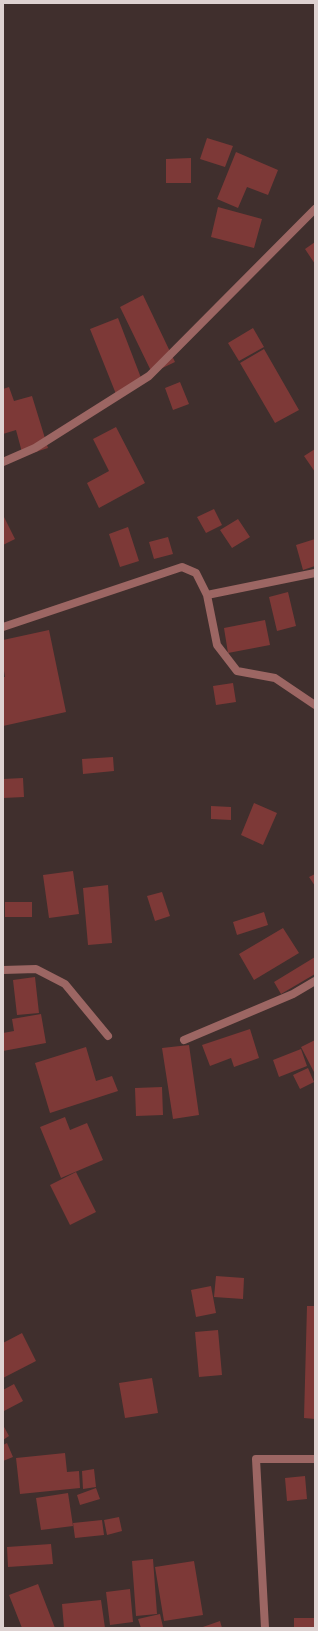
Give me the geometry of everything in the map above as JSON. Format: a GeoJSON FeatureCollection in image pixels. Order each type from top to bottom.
{"type":"FeatureCollection","features":[{"type":"Feature","properties":{"kind":"street"},"geometry":{"type":"LineString","coordinates":[[3,462],[35,448],[149,376],[315,209]]}},
{"type":"Feature","properties":{"kind":"street"},"geometry":{"type":"LineString","coordinates":[[3,627],[182,567],[196,573],[207,595],[217,645],[237,671],[275,678],[315,705]]}},
{"type":"Feature","properties":{"kind":"street"},"geometry":{"type":"LineString","coordinates":[[207,595],[315,573]]}},
{"type":"Feature","properties":{"kind":"street"},"geometry":{"type":"LineString","coordinates":[[3,970],[36,969],[64,984],[108,1036]]}},
{"type":"Feature","properties":{"kind":"street"},"geometry":{"type":"LineString","coordinates":[[184,1040],[293,994],[315,981]]}},
{"type":"Feature","properties":{"kind":"street"},"geometry":{"type":"LineString","coordinates":[[265,1628],[256,1459],[315,1459]]}},
{"type":"Feature","properties":{"kind":"building"},"geometry":{"type":"Polygon","coordinates":[[[207,138],[233,146],[225,167],[200,159],[207,138]]]}},
{"type":"Feature","properties":{"kind":"building"},"geometry":{"type":"Polygon","coordinates":[[[236,152],[278,170],[268,195],[247,187],[238,208],[217,199],[236,152]]]}},
{"type":"Feature","properties":{"kind":"building"},"geometry":{"type":"Polygon","coordinates":[[[191,158],[191,183],[166,183],[166,159],[191,158]]]}},
{"type":"Feature","properties":{"kind":"building"},"geometry":{"type":"Polygon","coordinates":[[[218,207],[262,219],[254,248],[211,237],[218,207]]]}},
{"type":"Feature","properties":{"kind":"building"},"geometry":{"type":"Polygon","coordinates":[[[315,242],[315,264],[305,249],[315,242]]]}},
{"type":"Feature","properties":{"kind":"building"},"geometry":{"type":"Polygon","coordinates":[[[143,295],[175,362],[152,373],[120,307],[143,295]]]}},
{"type":"Feature","properties":{"kind":"building"},"geometry":{"type":"Polygon","coordinates":[[[118,318],[143,383],[116,394],[90,329],[118,318]]]}},
{"type":"Feature","properties":{"kind":"building"},"geometry":{"type":"Polygon","coordinates":[[[253,328],[264,347],[239,361],[228,343],[253,328]]]}},
{"type":"Feature","properties":{"kind":"building"},"geometry":{"type":"Polygon","coordinates":[[[264,349],[299,410],[275,423],[240,363],[264,349]]]}},
{"type":"Feature","properties":{"kind":"building"},"geometry":{"type":"Polygon","coordinates":[[[180,382],[189,404],[173,410],[165,388],[180,382]]]}},
{"type":"Feature","properties":{"kind":"building"},"geometry":{"type":"Polygon","coordinates":[[[9,387],[14,401],[32,396],[48,448],[23,456],[16,430],[3,434],[3,389],[9,387]]]}},
{"type":"Feature","properties":{"kind":"building"},"geometry":{"type":"Polygon","coordinates":[[[116,427],[145,483],[99,508],[87,483],[109,471],[93,439],[116,427]]]}},
{"type":"Feature","properties":{"kind":"building"},"geometry":{"type":"Polygon","coordinates":[[[315,449],[315,472],[304,456],[315,449]]]}},
{"type":"Feature","properties":{"kind":"building"},"geometry":{"type":"Polygon","coordinates":[[[214,509],[222,525],[206,533],[197,517],[214,509]]]}},
{"type":"Feature","properties":{"kind":"building"},"geometry":{"type":"Polygon","coordinates":[[[3,515],[15,539],[3,545],[3,515]]]}},
{"type":"Feature","properties":{"kind":"building"},"geometry":{"type":"Polygon","coordinates":[[[238,519],[250,537],[232,548],[220,530],[238,519]]]}},
{"type":"Feature","properties":{"kind":"building"},"geometry":{"type":"Polygon","coordinates":[[[128,527],[139,561],[120,567],[109,534],[128,527]]]}},
{"type":"Feature","properties":{"kind":"building"},"geometry":{"type":"Polygon","coordinates":[[[168,537],[173,554],[154,559],[149,542],[168,537]]]}},
{"type":"Feature","properties":{"kind":"building"},"geometry":{"type":"Polygon","coordinates":[[[315,539],[315,566],[303,570],[296,545],[315,539]]]}},
{"type":"Feature","properties":{"kind":"building"},"geometry":{"type":"Polygon","coordinates":[[[288,592],[296,626],[277,631],[269,597],[288,592]]]}},
{"type":"Feature","properties":{"kind":"building"},"geometry":{"type":"Polygon","coordinates":[[[265,620],[270,645],[228,653],[224,628],[265,620]]]}},
{"type":"Feature","properties":{"kind":"building"},"geometry":{"type":"Polygon","coordinates":[[[49,630],[66,712],[3,726],[3,677],[5,677],[3,665],[3,640],[49,630]]]}},
{"type":"Feature","properties":{"kind":"building"},"geometry":{"type":"Polygon","coordinates":[[[233,683],[236,702],[216,705],[213,686],[233,683]]]}},
{"type":"Feature","properties":{"kind":"building"},"geometry":{"type":"Polygon","coordinates":[[[113,757],[114,771],[83,774],[82,759],[113,757]]]}},
{"type":"Feature","properties":{"kind":"building"},"geometry":{"type":"Polygon","coordinates":[[[23,778],[24,797],[3,798],[3,779],[23,778]]]}},
{"type":"Feature","properties":{"kind":"building"},"geometry":{"type":"Polygon","coordinates":[[[254,803],[277,813],[263,845],[241,835],[254,803]]]}},
{"type":"Feature","properties":{"kind":"building"},"geometry":{"type":"Polygon","coordinates":[[[211,806],[231,807],[231,820],[211,819],[211,806]]]}},
{"type":"Feature","properties":{"kind":"building"},"geometry":{"type":"Polygon","coordinates":[[[73,871],[79,914],[49,918],[43,875],[73,871]]]}},
{"type":"Feature","properties":{"kind":"building"},"geometry":{"type":"Polygon","coordinates":[[[315,874],[315,886],[309,877],[315,874]]]}},
{"type":"Feature","properties":{"kind":"building"},"geometry":{"type":"Polygon","coordinates":[[[108,885],[112,943],[88,945],[83,888],[108,885]]]}},
{"type":"Feature","properties":{"kind":"building"},"geometry":{"type":"Polygon","coordinates":[[[162,892],[170,916],[155,921],[147,896],[162,892]]]}},
{"type":"Feature","properties":{"kind":"building"},"geometry":{"type":"Polygon","coordinates":[[[5,902],[32,902],[32,917],[5,917],[5,902]]]}},
{"type":"Feature","properties":{"kind":"building"},"geometry":{"type":"Polygon","coordinates":[[[264,912],[268,925],[237,935],[233,922],[264,912]]]}},
{"type":"Feature","properties":{"kind":"building"},"geometry":{"type":"Polygon","coordinates":[[[283,928],[299,953],[254,980],[239,954],[283,928]]]}},
{"type":"Feature","properties":{"kind":"building"},"geometry":{"type":"Polygon","coordinates":[[[315,957],[315,974],[281,994],[274,982],[315,957]]]}},
{"type":"Feature","properties":{"kind":"building"},"geometry":{"type":"Polygon","coordinates":[[[35,977],[39,1013],[17,1015],[13,980],[35,977]]]}},
{"type":"Feature","properties":{"kind":"building"},"geometry":{"type":"Polygon","coordinates":[[[41,1014],[46,1043],[3,1051],[3,1033],[14,1031],[12,1019],[41,1014]]]}},
{"type":"Feature","properties":{"kind":"building"},"geometry":{"type":"Polygon","coordinates":[[[250,1029],[259,1058],[234,1067],[231,1058],[210,1066],[202,1045],[250,1029]]]}},
{"type":"Feature","properties":{"kind":"building"},"geometry":{"type":"Polygon","coordinates":[[[315,1040],[315,1074],[301,1047],[315,1040]]]}},
{"type":"Feature","properties":{"kind":"building"},"geometry":{"type":"Polygon","coordinates":[[[189,1045],[199,1115],[173,1119],[162,1048],[189,1045]]]}},
{"type":"Feature","properties":{"kind":"building"},"geometry":{"type":"Polygon","coordinates":[[[86,1047],[96,1081],[112,1076],[118,1091],[50,1113],[35,1063],[86,1047]]]}},
{"type":"Feature","properties":{"kind":"building"},"geometry":{"type":"Polygon","coordinates":[[[301,1049],[307,1066],[279,1077],[273,1060],[301,1049]]]}},
{"type":"Feature","properties":{"kind":"building"},"geometry":{"type":"Polygon","coordinates":[[[308,1068],[314,1082],[300,1089],[293,1075],[308,1068]]]}},
{"type":"Feature","properties":{"kind":"building"},"geometry":{"type":"Polygon","coordinates":[[[162,1087],[163,1115],[136,1116],[135,1088],[162,1087]]]}},
{"type":"Feature","properties":{"kind":"building"},"geometry":{"type":"Polygon","coordinates":[[[65,1117],[70,1130],[87,1123],[103,1160],[61,1178],[40,1127],[65,1117]]]}},
{"type":"Feature","properties":{"kind":"building"},"geometry":{"type":"Polygon","coordinates":[[[76,1172],[96,1212],[70,1225],[50,1185],[76,1172]]]}},
{"type":"Feature","properties":{"kind":"building"},"geometry":{"type":"Polygon","coordinates":[[[216,1276],[244,1278],[243,1299],[214,1297],[216,1276]]]}},
{"type":"Feature","properties":{"kind":"building"},"geometry":{"type":"Polygon","coordinates":[[[211,1286],[216,1313],[196,1317],[191,1290],[211,1286]]]}},
{"type":"Feature","properties":{"kind":"building"},"geometry":{"type":"Polygon","coordinates":[[[307,1306],[315,1306],[315,1419],[304,1418],[307,1306]]]}},
{"type":"Feature","properties":{"kind":"building"},"geometry":{"type":"Polygon","coordinates":[[[218,1330],[222,1375],[199,1377],[195,1332],[218,1330]]]}},
{"type":"Feature","properties":{"kind":"building"},"geometry":{"type":"Polygon","coordinates":[[[22,1333],[36,1361],[3,1378],[3,1343],[22,1333]]]}},
{"type":"Feature","properties":{"kind":"building"},"geometry":{"type":"Polygon","coordinates":[[[152,1378],[158,1413],[125,1418],[119,1383],[152,1378]]]}},
{"type":"Feature","properties":{"kind":"building"},"geometry":{"type":"Polygon","coordinates":[[[14,1384],[23,1401],[4,1411],[3,1390],[14,1384]]]}},
{"type":"Feature","properties":{"kind":"building"},"geometry":{"type":"Polygon","coordinates":[[[3,1425],[9,1436],[3,1440],[3,1425]]]}},
{"type":"Feature","properties":{"kind":"building"},"geometry":{"type":"Polygon","coordinates":[[[7,1443],[13,1457],[3,1461],[3,1445],[7,1443]]]}},
{"type":"Feature","properties":{"kind":"building"},"geometry":{"type":"Polygon","coordinates":[[[65,1453],[67,1472],[79,1471],[80,1488],[20,1494],[16,1458],[65,1453]]]}},
{"type":"Feature","properties":{"kind":"building"},"geometry":{"type":"Polygon","coordinates":[[[94,1469],[96,1487],[83,1489],[82,1471],[94,1469]]]}},
{"type":"Feature","properties":{"kind":"building"},"geometry":{"type":"Polygon","coordinates":[[[305,1476],[307,1499],[287,1501],[285,1478],[305,1476]]]}},
{"type":"Feature","properties":{"kind":"building"},"geometry":{"type":"Polygon","coordinates":[[[96,1488],[100,1499],[80,1505],[77,1495],[96,1488]]]}},
{"type":"Feature","properties":{"kind":"building"},"geometry":{"type":"Polygon","coordinates":[[[68,1493],[73,1526],[41,1530],[36,1498],[68,1493]]]}},
{"type":"Feature","properties":{"kind":"building"},"geometry":{"type":"Polygon","coordinates":[[[119,1517],[122,1531],[107,1535],[104,1520],[119,1517]]]}},
{"type":"Feature","properties":{"kind":"building"},"geometry":{"type":"Polygon","coordinates":[[[102,1520],[104,1535],[75,1538],[73,1523],[102,1520]]]}},
{"type":"Feature","properties":{"kind":"building"},"geometry":{"type":"Polygon","coordinates":[[[51,1544],[53,1564],[8,1567],[7,1547],[51,1544]]]}},
{"type":"Feature","properties":{"kind":"building"},"geometry":{"type":"Polygon","coordinates":[[[153,1559],[157,1614],[136,1616],[132,1561],[153,1559]]]}},
{"type":"Feature","properties":{"kind":"building"},"geometry":{"type":"Polygon","coordinates":[[[194,1561],[203,1615],[164,1621],[155,1567],[194,1561]]]}},
{"type":"Feature","properties":{"kind":"building"},"geometry":{"type":"Polygon","coordinates":[[[38,1584],[55,1628],[22,1628],[9,1595],[38,1584]]]}},
{"type":"Feature","properties":{"kind":"building"},"geometry":{"type":"Polygon","coordinates":[[[130,1589],[133,1622],[110,1625],[106,1592],[130,1589]]]}},
{"type":"Feature","properties":{"kind":"building"},"geometry":{"type":"Polygon","coordinates":[[[101,1600],[105,1628],[64,1628],[62,1604],[101,1600]]]}},
{"type":"Feature","properties":{"kind":"building"},"geometry":{"type":"Polygon","coordinates":[[[160,1614],[163,1627],[141,1628],[138,1619],[160,1614]]]}},
{"type":"Feature","properties":{"kind":"building"},"geometry":{"type":"Polygon","coordinates":[[[294,1618],[315,1618],[315,1628],[294,1628],[294,1618]]]}},
{"type":"Feature","properties":{"kind":"building"},"geometry":{"type":"Polygon","coordinates":[[[220,1621],[222,1628],[200,1628],[220,1621]]]}}]}
